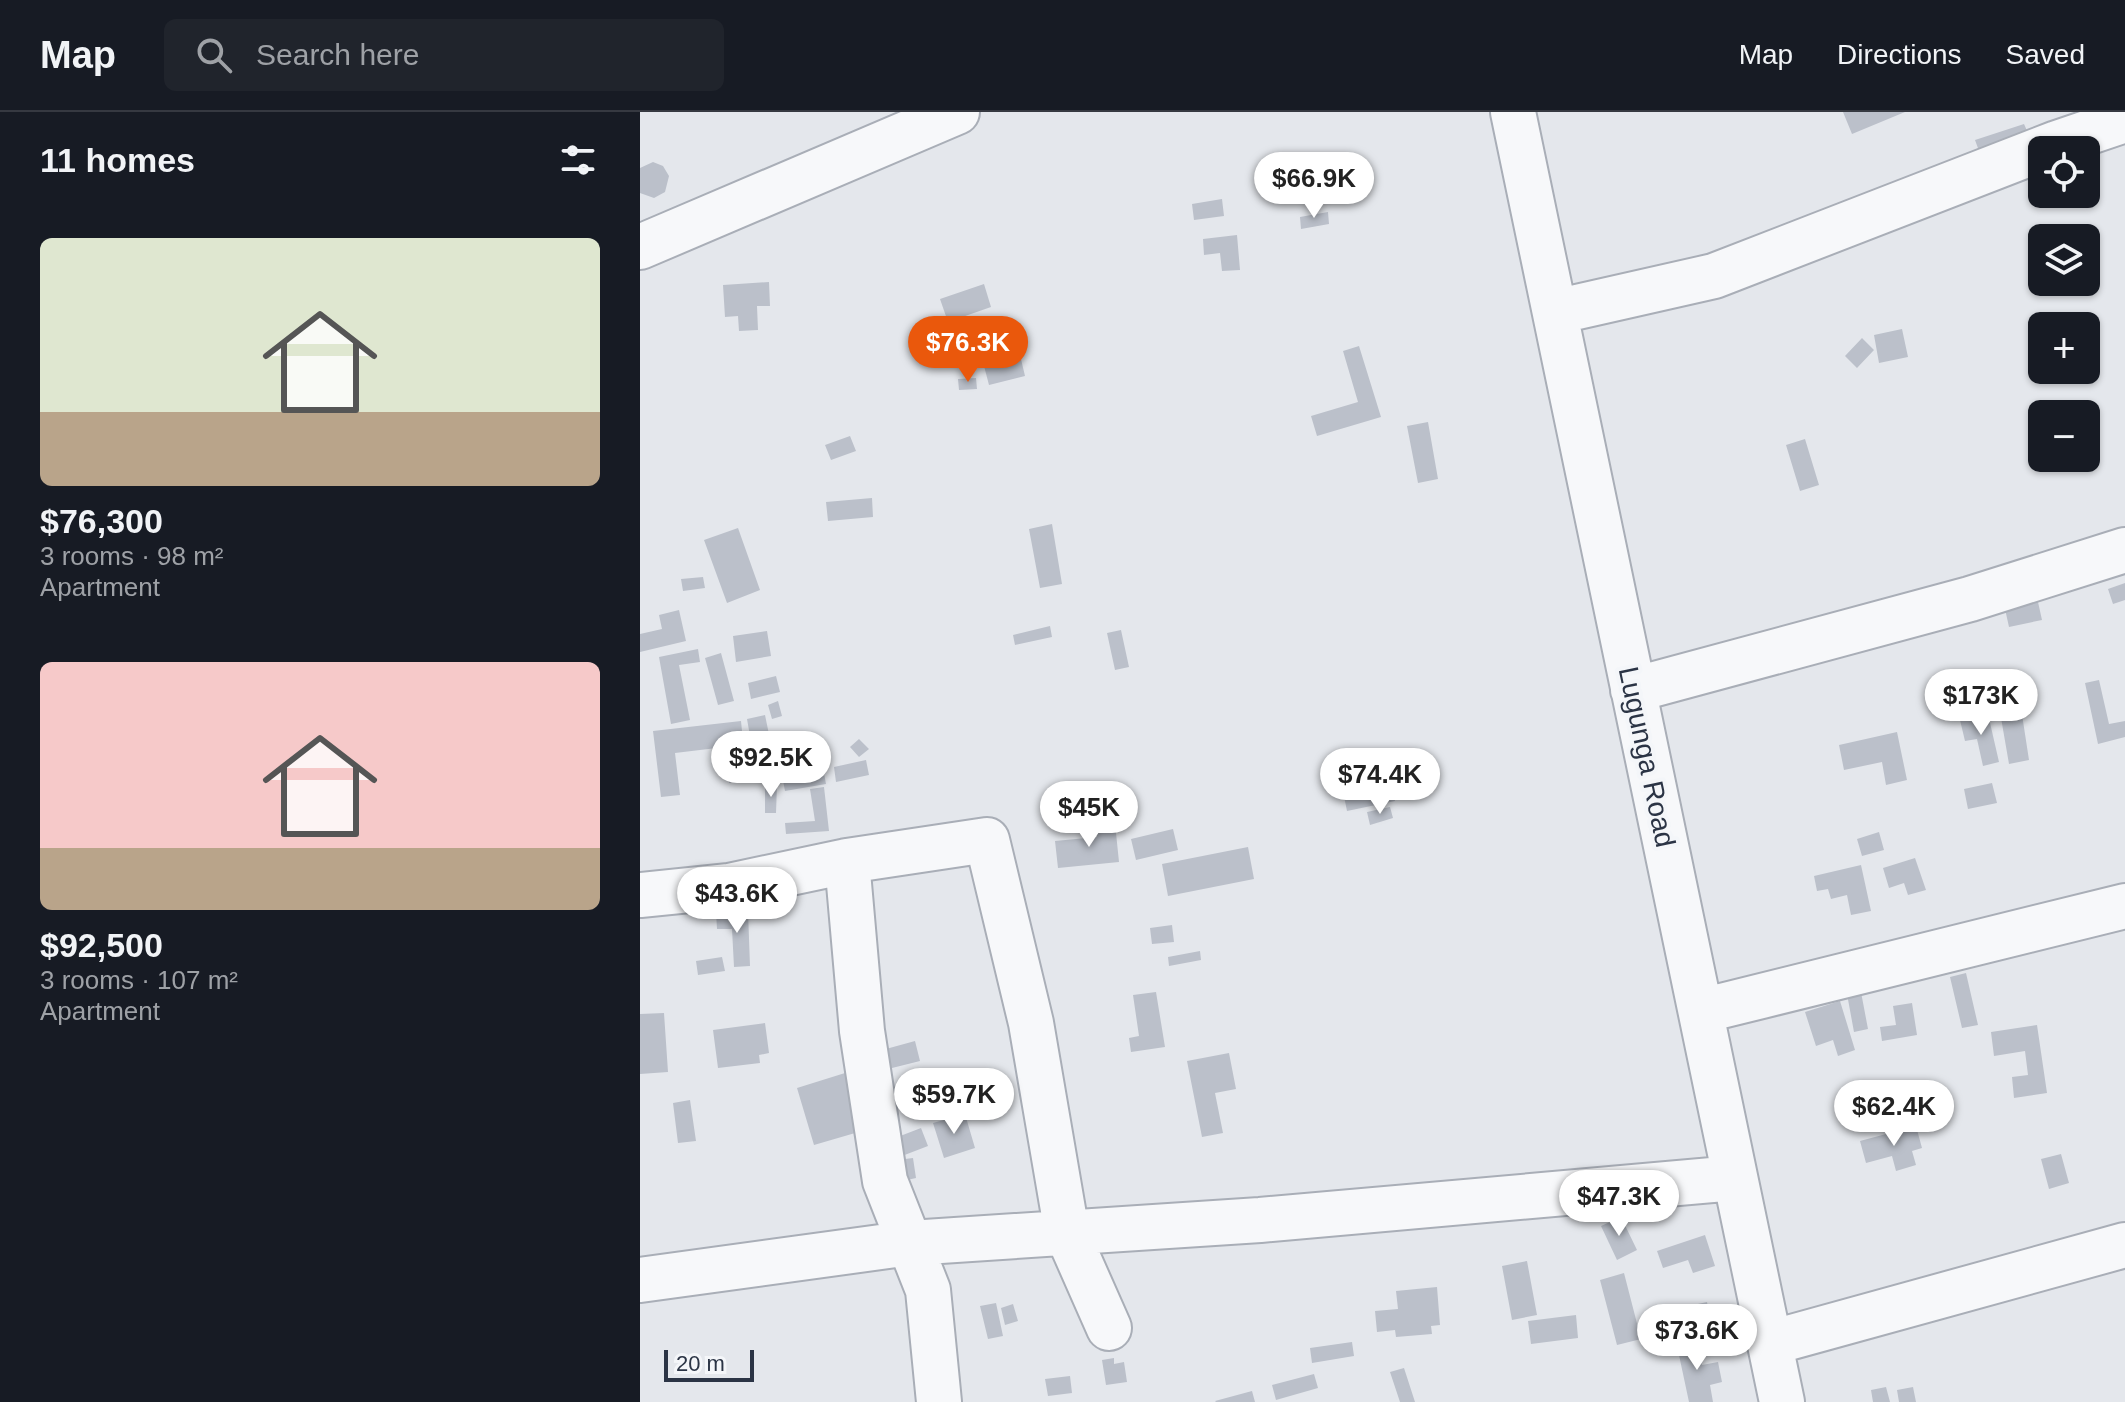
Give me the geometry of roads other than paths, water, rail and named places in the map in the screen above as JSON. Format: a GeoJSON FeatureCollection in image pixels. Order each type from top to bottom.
{"type":"FeatureCollection","features":[{"type":"Feature","properties":{"kind":"street"},"geometry":{"type":"LineString","coordinates":[[640,247],[957,112]]}},
{"type":"Feature","properties":{"kind":"street","name":"Lugunga Road"},"geometry":{"type":"LineString","coordinates":[[1513,112],[1782,1402]]}},
{"type":"Feature","properties":{"kind":"street"},"geometry":{"type":"LineString","coordinates":[[1555,312],[1714,276],[2057,143],[2125,120]]}},
{"type":"Feature","properties":{"kind":"street"},"geometry":{"type":"LineString","coordinates":[[1633,690],[1970,599],[2125,550]]}},
{"type":"Feature","properties":{"kind":"street"},"geometry":{"type":"LineString","coordinates":[[640,895],[729,886],[847,861],[987,840],[1031,1023],[1067,1233],[1109,1328]]}},
{"type":"Feature","properties":{"kind":"street"},"geometry":{"type":"LineString","coordinates":[[847,861],[862,1031],[885,1181],[928,1290],[939,1402]]}},
{"type":"Feature","properties":{"kind":"street"},"geometry":{"type":"LineString","coordinates":[[1701,1011],[2125,906]]}},
{"type":"Feature","properties":{"kind":"street"},"geometry":{"type":"LineString","coordinates":[[640,1280],[910,1243],[1260,1220],[1735,1178]]}},
{"type":"Feature","properties":{"kind":"street"},"geometry":{"type":"LineString","coordinates":[[1770,1343],[2125,1245]]}}]}
